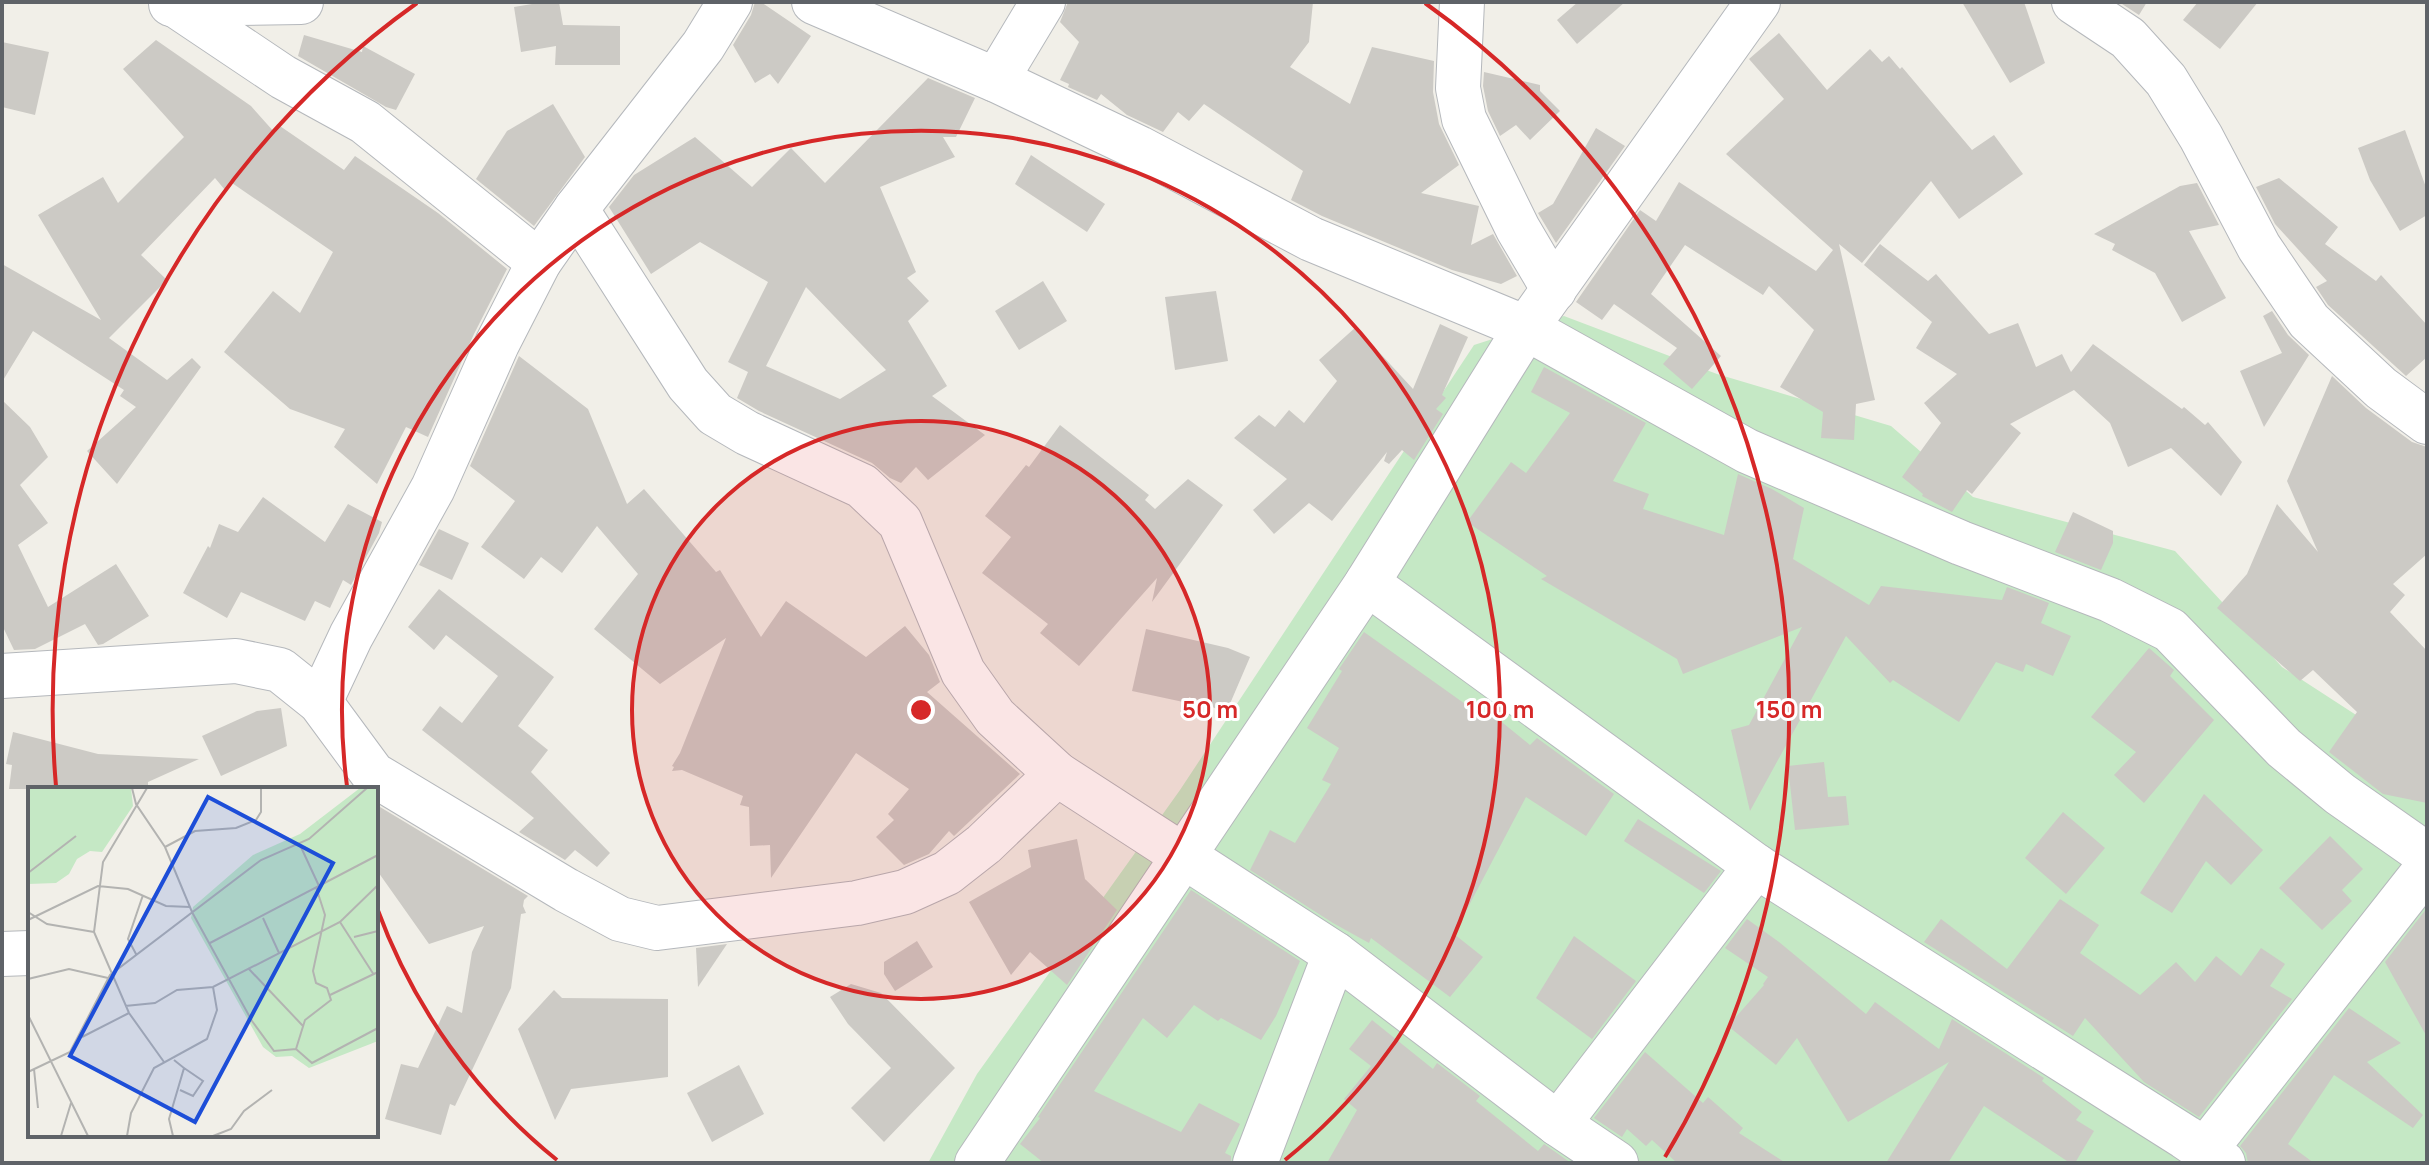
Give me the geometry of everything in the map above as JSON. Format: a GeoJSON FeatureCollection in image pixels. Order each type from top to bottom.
{"type":"FeatureCollection","features":[{"type":"Feature","properties":{"kind":"street"},"geometry":{"type":"LineString","coordinates":[[167,4],[301,2]]}},
{"type":"Feature","properties":{"kind":"street"},"geometry":{"type":"LineString","coordinates":[[320,702],[358,623],[433,488],[497,344],[539,262],[576,209],[703,46],[730,2]]}},
{"type":"Feature","properties":{"kind":"street"},"geometry":{"type":"LineString","coordinates":[[814,2],[996,80],[1139,148],[1311,239],[1526,328],[1747,451],[1961,543],[2110,600],[2170,630],[2284,748],[2340,794],[2427,855]]}},
{"type":"Feature","properties":{"kind":"street"},"geometry":{"type":"LineString","coordinates":[[996,80],[1043,2]]}},
{"type":"Feature","properties":{"kind":"street"},"geometry":{"type":"LineString","coordinates":[[1462,2],[1458,88],[1464,119],[1518,229],[1554,290]]}},
{"type":"Feature","properties":{"kind":"street"},"geometry":{"type":"LineString","coordinates":[[977,1163],[1367,583],[1526,328],[1758,2]]}},
{"type":"Feature","properties":{"kind":"street"},"geometry":{"type":"LineString","coordinates":[[2074,2],[2128,38],[2166,80],[2201,137],[2259,247],[2309,321],[2381,388],[2427,422]]}},
{"type":"Feature","properties":{"kind":"street"},"geometry":{"type":"LineString","coordinates":[[167,4],[283,77],[365,122],[539,262]]}},
{"type":"Feature","properties":{"kind":"street"},"geometry":{"type":"LineString","coordinates":[[576,209],[688,384],[715,414],[747,433],[862,486],[900,522],[963,672],[995,717],[1057,774],[1335,954],[1558,1124],[1616,1163]]}},
{"type":"Feature","properties":{"kind":"street"},"geometry":{"type":"LineString","coordinates":[[1367,583],[1756,866],[2194,1153],[2427,868]]}},
{"type":"Feature","properties":{"kind":"street"},"geometry":{"type":"LineString","coordinates":[[2,676],[236,661],[280,670],[320,702],[372,782],[620,919],[657,928],[857,903],[905,892],[947,873],[984,844],[1057,774]]}},
{"type":"Feature","properties":{"kind":"street"},"geometry":{"type":"LineString","coordinates":[[1558,1124],[1756,866]]}},
{"type":"Feature","properties":{"kind":"street"},"geometry":{"type":"LineString","coordinates":[[2,954],[28,953]]}},
{"type":"Feature","properties":{"kind":"street"},"geometry":{"type":"LineString","coordinates":[[1255,1163],[1335,954]]}},
{"type":"Feature","properties":{"kind":"green space"},"geometry":{"type":"Polygon","coordinates":[[[1564,316],[1717,374],[1891,426],[1973,497],[2175,551],[2282,667],[2427,761],[2427,1163],[928,1163],[977,1074],[1180,790],[1474,345],[1564,316]]]}},
{"type":"Feature","properties":{"kind":"building"},"geometry":{"type":"Polygon","coordinates":[[[559,2],[563,25],[620,26],[620,65],[555,65],[556,46],[521,52],[514,7],[559,2]]]}},
{"type":"Feature","properties":{"kind":"building"},"geometry":{"type":"Polygon","coordinates":[[[755,2],[761,2],[811,36],[778,84],[770,74],[755,83],[733,45],[755,2]]]}},
{"type":"Feature","properties":{"kind":"building"},"geometry":{"type":"Polygon","coordinates":[[[1068,2],[1313,2],[1309,42],[1290,67],[1350,104],[1372,47],[1434,61],[1433,92],[1439,124],[1459,165],[1421,193],[1479,206],[1471,245],[1493,234],[1517,276],[1501,284],[1452,270],[1291,200],[1303,171],[1204,104],[1189,121],[1178,112],[1163,132],[1127,115],[1101,94],[1097,100],[1068,87],[1069,84],[1060,80],[1079,42],[1060,22],[1068,2]]]}},
{"type":"Feature","properties":{"kind":"building"},"geometry":{"type":"Polygon","coordinates":[[[1578,2],[1625,2],[1577,44],[1557,20],[1578,2]]]}},
{"type":"Feature","properties":{"kind":"building"},"geometry":{"type":"Polygon","coordinates":[[[1962,2],[2024,2],[2045,63],[2010,83],[1962,2]]]}},
{"type":"Feature","properties":{"kind":"building"},"geometry":{"type":"Polygon","coordinates":[[[2119,2],[2147,2],[2139,15],[2119,2]]]}},
{"type":"Feature","properties":{"kind":"building"},"geometry":{"type":"Polygon","coordinates":[[[2198,2],[2258,2],[2220,49],[2183,20],[2198,2]]]}},
{"type":"Feature","properties":{"kind":"building"},"geometry":{"type":"Polygon","coordinates":[[[1779,33],[1827,90],[1870,49],[1882,62],[1889,56],[1900,69],[1902,67],[1972,150],[1994,135],[2023,174],[1959,219],[1931,181],[1862,263],[1839,244],[1875,400],[1856,404],[1854,440],[1821,438],[1823,412],[1780,387],[1814,330],[1769,286],[1763,295],[1685,245],[1651,294],[1721,356],[1692,389],[1663,364],[1677,348],[1614,304],[1602,320],[1576,302],[1640,210],[1656,221],[1679,182],[1816,271],[1833,250],[1726,154],[1784,99],[1749,59],[1779,33]]]}},
{"type":"Feature","properties":{"kind":"building"},"geometry":{"type":"Polygon","coordinates":[[[304,35],[362,52],[363,46],[415,74],[396,110],[298,56],[304,35]]]}},
{"type":"Feature","properties":{"kind":"building"},"geometry":{"type":"Polygon","coordinates":[[[156,40],[251,106],[275,133],[277,124],[344,170],[355,156],[438,213],[507,269],[428,437],[406,427],[377,484],[334,447],[345,429],[290,409],[224,352],[273,291],[300,313],[333,252],[232,183],[225,190],[215,178],[141,255],[167,280],[109,338],[167,380],[192,358],[201,367],[117,484],[87,451],[136,407],[120,396],[124,390],[33,331],[2,382],[2,264],[101,320],[38,215],[103,177],[118,203],[184,137],[123,69],[156,40]]]}},
{"type":"Feature","properties":{"kind":"building"},"geometry":{"type":"Polygon","coordinates":[[[2,42],[49,52],[35,115],[2,107],[2,42]]]}},
{"type":"Feature","properties":{"kind":"building"},"geometry":{"type":"Polygon","coordinates":[[[1484,72],[1540,85],[1540,91],[1560,111],[1530,140],[1516,125],[1500,136],[1488,111],[1483,86],[1484,72]]]}},
{"type":"Feature","properties":{"kind":"building"},"geometry":{"type":"Polygon","coordinates":[[[928,78],[975,98],[956,137],[943,137],[955,157],[880,187],[916,272],[907,278],[929,301],[908,321],[947,386],[932,396],[985,435],[928,480],[916,467],[901,483],[872,463],[737,398],[748,372],[728,362],[768,282],[700,242],[651,274],[609,207],[634,175],[695,137],[752,187],[791,148],[825,183],[928,78]],[[806,287],[766,366],[840,399],[886,370],[806,287]]]}},
{"type":"Feature","properties":{"kind":"building"},"geometry":{"type":"Polygon","coordinates":[[[553,104],[585,157],[534,226],[476,179],[507,131],[553,104]]]}},
{"type":"Feature","properties":{"kind":"building"},"geometry":{"type":"Polygon","coordinates":[[[1596,128],[1625,146],[1556,243],[1538,213],[1553,204],[1596,128]]]}},
{"type":"Feature","properties":{"kind":"building"},"geometry":{"type":"Polygon","coordinates":[[[2405,130],[2427,190],[2427,215],[2400,231],[2370,180],[2358,148],[2405,130]]]}},
{"type":"Feature","properties":{"kind":"building"},"geometry":{"type":"Polygon","coordinates":[[[1031,155],[1105,204],[1087,232],[1015,184],[1031,155]]]}},
{"type":"Feature","properties":{"kind":"building"},"geometry":{"type":"Polygon","coordinates":[[[2279,178],[2338,227],[2325,244],[2376,281],[2381,275],[2427,325],[2427,357],[2406,376],[2328,305],[2316,287],[2327,281],[2275,224],[2256,187],[2279,178]]]}},
{"type":"Feature","properties":{"kind":"building"},"geometry":{"type":"Polygon","coordinates":[[[2197,183],[2219,225],[2189,231],[2226,298],[2182,322],[2155,273],[2112,250],[2115,244],[2094,234],[2180,186],[2197,183]]]}},
{"type":"Feature","properties":{"kind":"building"},"geometry":{"type":"Polygon","coordinates":[[[1880,244],[1928,281],[1936,274],[1989,334],[2018,323],[2036,367],[2062,354],[2071,372],[2093,344],[2205,425],[2208,422],[2242,462],[2221,496],[2171,448],[2128,467],[2110,423],[2074,390],[2010,424],[2021,433],[1972,494],[1967,490],[1952,512],[1922,496],[1902,477],[1941,423],[1924,403],[1957,374],[1916,348],[1932,322],[1864,265],[1880,244]]]}},
{"type":"Feature","properties":{"kind":"building"},"geometry":{"type":"Polygon","coordinates":[[[1043,281],[1067,321],[1019,350],[995,311],[1043,281]]]}},
{"type":"Feature","properties":{"kind":"building"},"geometry":{"type":"Polygon","coordinates":[[[1216,291],[1228,361],[1175,370],[1165,297],[1216,291]]]}},
{"type":"Feature","properties":{"kind":"building"},"geometry":{"type":"Polygon","coordinates":[[[2272,311],[2288,335],[2309,355],[2264,427],[2240,371],[2282,353],[2263,316],[2272,311]]]}},
{"type":"Feature","properties":{"kind":"building"},"geometry":{"type":"Polygon","coordinates":[[[1440,324],[1468,337],[1442,395],[1446,398],[1436,409],[1443,414],[1414,460],[1402,450],[1389,464],[1384,461],[1387,452],[1332,521],[1309,503],[1274,534],[1253,510],[1287,479],[1234,438],[1259,415],[1275,427],[1289,410],[1304,423],[1337,381],[1319,360],[1356,327],[1413,389],[1440,324]]]}},
{"type":"Feature","properties":{"kind":"building"},"geometry":{"type":"Polygon","coordinates":[[[519,356],[588,409],[627,504],[644,489],[716,572],[720,570],[761,637],[786,601],[866,657],[905,626],[929,655],[940,682],[927,692],[1020,774],[954,836],[949,831],[929,854],[904,865],[876,837],[894,820],[888,814],[909,789],[856,753],[771,878],[770,845],[750,846],[749,807],[740,805],[743,796],[682,770],[672,771],[726,638],[660,684],[594,629],[638,574],[597,526],[562,573],[541,557],[524,579],[481,547],[515,501],[470,466],[519,356]]]}},
{"type":"Feature","properties":{"kind":"building"},"geometry":{"type":"Polygon","coordinates":[[[1544,367],[1646,423],[1613,481],[1649,494],[1643,509],[1724,535],[1738,474],[1804,508],[1793,559],[1869,605],[1881,586],[2002,600],[2007,587],[2049,603],[2041,623],[2071,636],[2053,676],[2026,664],[2023,672],[1996,662],[1959,722],[1893,680],[1890,683],[1846,636],[1750,811],[1731,730],[1749,725],[1802,627],[1683,674],[1677,659],[1541,579],[1547,576],[1467,522],[1511,462],[1526,473],[1570,413],[1531,392],[1544,367]]]}},
{"type":"Feature","properties":{"kind":"building"},"geometry":{"type":"Polygon","coordinates":[[[2332,376],[2366,408],[2412,442],[2427,447],[2427,554],[2393,584],[2405,595],[2390,612],[2427,651],[2427,803],[2383,794],[2329,752],[2357,712],[2313,670],[2300,681],[2217,608],[2247,574],[2277,504],[2318,552],[2287,481],[2332,376]]]}},
{"type":"Feature","properties":{"kind":"building"},"geometry":{"type":"Polygon","coordinates":[[[2,400],[30,427],[48,457],[20,485],[48,523],[18,545],[48,607],[116,564],[149,616],[103,644],[98,645],[85,624],[35,649],[14,650],[2,625],[2,400]]]}},
{"type":"Feature","properties":{"kind":"building"},"geometry":{"type":"Polygon","coordinates":[[[1060,425],[1149,495],[1145,500],[1155,509],[1188,479],[1223,505],[1152,602],[1157,578],[1079,666],[1040,633],[1048,624],[982,573],[1011,537],[985,516],[1026,465],[1029,467],[1060,425]]]}},
{"type":"Feature","properties":{"kind":"building"},"geometry":{"type":"Polygon","coordinates":[[[263,497],[325,542],[348,504],[382,522],[351,585],[343,580],[330,608],[315,601],[305,621],[241,592],[227,618],[183,593],[208,546],[210,548],[219,524],[238,532],[263,497]]]}},
{"type":"Feature","properties":{"kind":"building"},"geometry":{"type":"Polygon","coordinates":[[[2073,512],[2113,531],[2113,543],[2101,570],[2055,552],[2073,512]]]}},
{"type":"Feature","properties":{"kind":"building"},"geometry":{"type":"Polygon","coordinates":[[[439,529],[469,543],[452,580],[419,565],[439,529]]]}},
{"type":"Feature","properties":{"kind":"building"},"geometry":{"type":"Polygon","coordinates":[[[439,589],[554,677],[518,726],[548,750],[531,772],[610,853],[597,867],[575,850],[565,860],[519,832],[534,818],[422,730],[440,706],[462,723],[498,676],[446,635],[434,650],[408,627],[439,589]]]}},
{"type":"Feature","properties":{"kind":"building"},"geometry":{"type":"Polygon","coordinates":[[[1146,629],[1228,648],[1250,657],[1226,713],[1189,697],[1188,703],[1132,691],[1146,629]]]}},
{"type":"Feature","properties":{"kind":"building"},"geometry":{"type":"Polygon","coordinates":[[[1364,632],[1482,716],[1487,710],[1530,745],[1537,738],[1614,794],[1586,836],[1526,797],[1454,934],[1483,957],[1450,997],[1371,938],[1369,943],[1333,923],[1250,870],[1270,830],[1295,843],[1331,784],[1322,780],[1339,748],[1307,728],[1342,671],[1339,669],[1364,632]]]}},
{"type":"Feature","properties":{"kind":"building"},"geometry":{"type":"Polygon","coordinates":[[[2149,648],[2174,670],[2170,676],[2214,720],[2144,803],[2114,775],[2136,752],[2091,717],[2149,648]]]}},
{"type":"Feature","properties":{"kind":"building"},"geometry":{"type":"Polygon","coordinates":[[[281,708],[287,746],[221,776],[202,736],[257,711],[281,708]]]}},
{"type":"Feature","properties":{"kind":"building"},"geometry":{"type":"Polygon","coordinates":[[[13,732],[98,754],[199,759],[148,782],[148,787],[9,789],[12,765],[6,764],[13,732]]]}},
{"type":"Feature","properties":{"kind":"building"},"geometry":{"type":"Polygon","coordinates":[[[1824,762],[1828,797],[1846,796],[1849,825],[1795,830],[1788,766],[1824,762]]]}},
{"type":"Feature","properties":{"kind":"building"},"geometry":{"type":"Polygon","coordinates":[[[2204,794],[2263,850],[2231,885],[2206,861],[2172,913],[2140,893],[2204,794]]]}},
{"type":"Feature","properties":{"kind":"building"},"geometry":{"type":"Polygon","coordinates":[[[380,807],[528,896],[523,906],[526,913],[521,914],[511,988],[455,1106],[450,1104],[441,1135],[385,1119],[401,1064],[418,1068],[447,1006],[462,1013],[472,952],[484,926],[429,944],[378,872],[380,807]]]}},
{"type":"Feature","properties":{"kind":"building"},"geometry":{"type":"Polygon","coordinates":[[[2063,812],[2105,848],[2066,894],[2025,858],[2063,812]]]}},
{"type":"Feature","properties":{"kind":"building"},"geometry":{"type":"Polygon","coordinates":[[[1638,819],[1721,871],[1704,893],[1624,841],[1638,819]]]}},
{"type":"Feature","properties":{"kind":"building"},"geometry":{"type":"Polygon","coordinates":[[[2330,836],[2363,869],[2342,890],[2352,901],[2322,930],[2279,888],[2330,836]]]}},
{"type":"Feature","properties":{"kind":"building"},"geometry":{"type":"Polygon","coordinates":[[[1077,839],[1085,879],[1117,910],[1067,985],[1030,952],[1011,975],[969,902],[1031,867],[1028,850],[1077,839]]]}},
{"type":"Feature","properties":{"kind":"building"},"geometry":{"type":"Polygon","coordinates":[[[1191,890],[1300,961],[1276,1016],[1261,1040],[1221,1018],[1218,1021],[1194,1005],[1167,1038],[1143,1018],[1094,1091],[1181,1132],[1199,1103],[1240,1124],[1225,1153],[1231,1156],[1231,1163],[1044,1163],[1020,1144],[1191,890]]]}},
{"type":"Feature","properties":{"kind":"building"},"geometry":{"type":"Polygon","coordinates":[[[2060,899],[2099,925],[2080,953],[2140,995],[2176,962],[2195,982],[2216,956],[2241,976],[2261,948],[2285,964],[2270,986],[2292,999],[2199,1117],[2144,1082],[2085,1018],[2073,1036],[1924,942],[1941,919],[2007,969],[2060,899]]]}},
{"type":"Feature","properties":{"kind":"building"},"geometry":{"type":"Polygon","coordinates":[[[2427,908],[2427,1037],[2385,962],[2427,908]]]}},
{"type":"Feature","properties":{"kind":"building"},"geometry":{"type":"Polygon","coordinates":[[[1747,919],[1866,1014],[1875,1002],[1939,1049],[1952,1019],[2044,1078],[2042,1081],[2082,1112],[2076,1120],[2094,1131],[2075,1163],[2070,1163],[1984,1106],[1948,1163],[1886,1163],[1949,1062],[1848,1122],[1797,1038],[1776,1065],[1728,1026],[1768,977],[1725,948],[1747,919]]]}},
{"type":"Feature","properties":{"kind":"building"},"geometry":{"type":"Polygon","coordinates":[[[1574,936],[1636,981],[1592,1039],[1536,998],[1574,936]]]}},
{"type":"Feature","properties":{"kind":"building"},"geometry":{"type":"Polygon","coordinates":[[[917,941],[933,967],[895,991],[884,974],[884,962],[917,941]]]}},
{"type":"Feature","properties":{"kind":"building"},"geometry":{"type":"Polygon","coordinates":[[[727,944],[698,987],[696,948],[727,944]]]}},
{"type":"Feature","properties":{"kind":"building"},"geometry":{"type":"Polygon","coordinates":[[[851,984],[881,993],[955,1068],[884,1142],[851,1108],[891,1068],[848,1024],[830,997],[851,984]]]}},
{"type":"Feature","properties":{"kind":"building"},"geometry":{"type":"Polygon","coordinates":[[[554,990],[562,998],[668,999],[668,1077],[571,1089],[555,1120],[518,1029],[554,990]]]}},
{"type":"Feature","properties":{"kind":"building"},"geometry":{"type":"Polygon","coordinates":[[[2349,1008],[2401,1043],[2367,1062],[2423,1115],[2413,1128],[2334,1075],[2288,1144],[2314,1163],[2248,1163],[2246,1153],[2240,1146],[2349,1008]]]}},
{"type":"Feature","properties":{"kind":"building"},"geometry":{"type":"Polygon","coordinates":[[[1372,1020],[1433,1069],[1437,1063],[1480,1096],[1476,1101],[1538,1151],[1544,1144],[1571,1163],[1327,1163],[1357,1110],[1344,1099],[1371,1066],[1349,1049],[1372,1020]]]}},
{"type":"Feature","properties":{"kind":"building"},"geometry":{"type":"Polygon","coordinates":[[[1645,1052],[1703,1103],[1708,1097],[1743,1128],[1739,1133],[1786,1163],[1677,1163],[1652,1140],[1646,1146],[1627,1129],[1622,1137],[1594,1118],[1645,1052]]]}},
{"type":"Feature","properties":{"kind":"building"},"geometry":{"type":"Polygon","coordinates":[[[739,1065],[764,1114],[712,1142],[687,1093],[739,1065]]]}}]}
